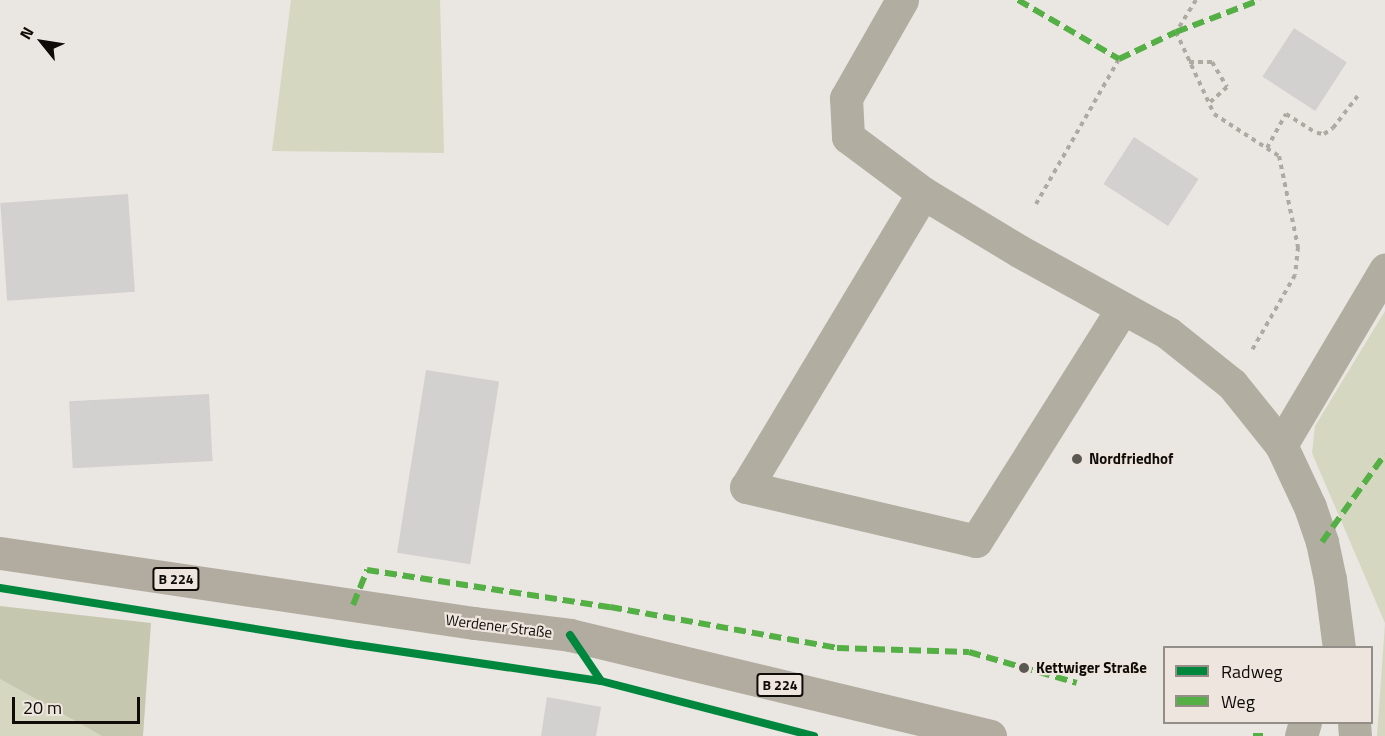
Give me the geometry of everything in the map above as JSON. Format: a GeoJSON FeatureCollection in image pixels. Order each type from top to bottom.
{"type":"FeatureCollection","features":[{"type":"Feature","properties":{"kind":"main road","name":"Werdener Straße"},"geometry":{"type":"LineString","coordinates":[[0,553],[474,624],[570,635],[990,736]]}},
{"type":"Feature","properties":{"kind":"lane"},"geometry":{"type":"LineString","coordinates":[[902,0],[846,98],[848,137],[923,193],[1018,251],[1168,333],[1232,384],[1281,445],[1310,507],[1322,542],[1338,646]]}},
{"type":"Feature","properties":{"kind":"lane"},"geometry":{"type":"LineString","coordinates":[[923,193],[746,487],[976,541],[1123,308]]}},
{"type":"Feature","properties":{"kind":"lane"},"geometry":{"type":"LineString","coordinates":[[1281,445],[1385,270]]}},
{"type":"Feature","properties":{"kind":"path"},"geometry":{"type":"LineString","coordinates":[[1196,0],[1176,32],[1214,114],[1279,156],[1298,247],[1295,275],[1285,297],[1250,355]]}},
{"type":"Feature","properties":{"kind":"path"},"geometry":{"type":"LineString","coordinates":[[1036,204],[1119,59]]}},
{"type":"Feature","properties":{"kind":"path"},"geometry":{"type":"LineString","coordinates":[[1189,62],[1212,62],[1227,87],[1209,103]]}},
{"type":"Feature","properties":{"kind":"path"},"geometry":{"type":"LineString","coordinates":[[1267,148],[1286,114],[1317,133],[1324,134],[1333,128],[1360,93]]}},
{"type":"Feature","properties":{"kind":"green space"},"geometry":{"type":"Polygon","coordinates":[[[291,0],[440,0],[444,153],[272,151],[291,0]]]}},
{"type":"Feature","properties":{"kind":"green space"},"geometry":{"type":"Polygon","coordinates":[[[1385,311],[1385,623],[1312,453],[1315,426],[1385,311]]]}},
{"type":"Feature","properties":{"kind":"green space"},"geometry":{"type":"Polygon","coordinates":[[[0,606],[151,623],[143,736],[102,736],[0,679],[0,606]]]}},
{"type":"Feature","properties":{"kind":"green space"},"geometry":{"type":"Polygon","coordinates":[[[1385,623],[1385,736],[1377,736],[1385,623]]]}},
{"type":"Feature","properties":{"kind":"green space"},"geometry":{"type":"Polygon","coordinates":[[[0,679],[102,736],[0,736],[0,679]]]}},
{"type":"Feature","properties":{"kind":"building"},"geometry":{"type":"Polygon","coordinates":[[[1294,28],[1347,62],[1315,111],[1262,77],[1294,28]]]}},
{"type":"Feature","properties":{"kind":"building"},"geometry":{"type":"Polygon","coordinates":[[[1134,137],[1199,179],[1168,226],[1104,184],[1134,137]]]}},
{"type":"Feature","properties":{"kind":"building"},"geometry":{"type":"Polygon","coordinates":[[[128,194],[135,292],[7,301],[0,203],[128,194]]]}},
{"type":"Feature","properties":{"kind":"building"},"geometry":{"type":"Polygon","coordinates":[[[426,370],[499,382],[470,564],[397,553],[426,370]]]}},
{"type":"Feature","properties":{"kind":"building"},"geometry":{"type":"Polygon","coordinates":[[[209,394],[213,461],[73,468],[69,401],[209,394]]]}},
{"type":"Feature","properties":{"kind":"building"},"geometry":{"type":"Polygon","coordinates":[[[547,697],[601,707],[596,736],[541,736],[547,697]]]}},
{"type":"Feature","properties":{"kind":"marked path"},"geometry":{"type":"LineString","coordinates":[[1018,0],[1119,59],[1176,32],[1260,0]]}},
{"type":"Feature","properties":{"kind":"marked path"},"geometry":{"type":"LineString","coordinates":[[1322,542],[1385,454]]}},
{"type":"Feature","properties":{"kind":"marked path"},"geometry":{"type":"LineString","coordinates":[[353,605],[367,570],[610,607],[837,648],[969,652],[1077,683]]}},
{"type":"Feature","properties":{"kind":"marked path"},"geometry":{"type":"LineString","coordinates":[[1253,736],[1263,736]]}},
{"type":"Feature","properties":{"kind":"cycle path"},"geometry":{"type":"LineString","coordinates":[[0,588],[601,681]]}},
{"type":"Feature","properties":{"kind":"cycle path"},"geometry":{"type":"LineString","coordinates":[[570,635],[601,681],[814,736]]}},
{"type":"Feature","properties":{"kind":"place","name":"Nordfriedhof"},"geometry":{"type":"Point","coordinates":[1077,459]}},
{"type":"Feature","properties":{"kind":"place","name":"Kettwiger Straße"},"geometry":{"type":"Point","coordinates":[1024,668]}}]}
